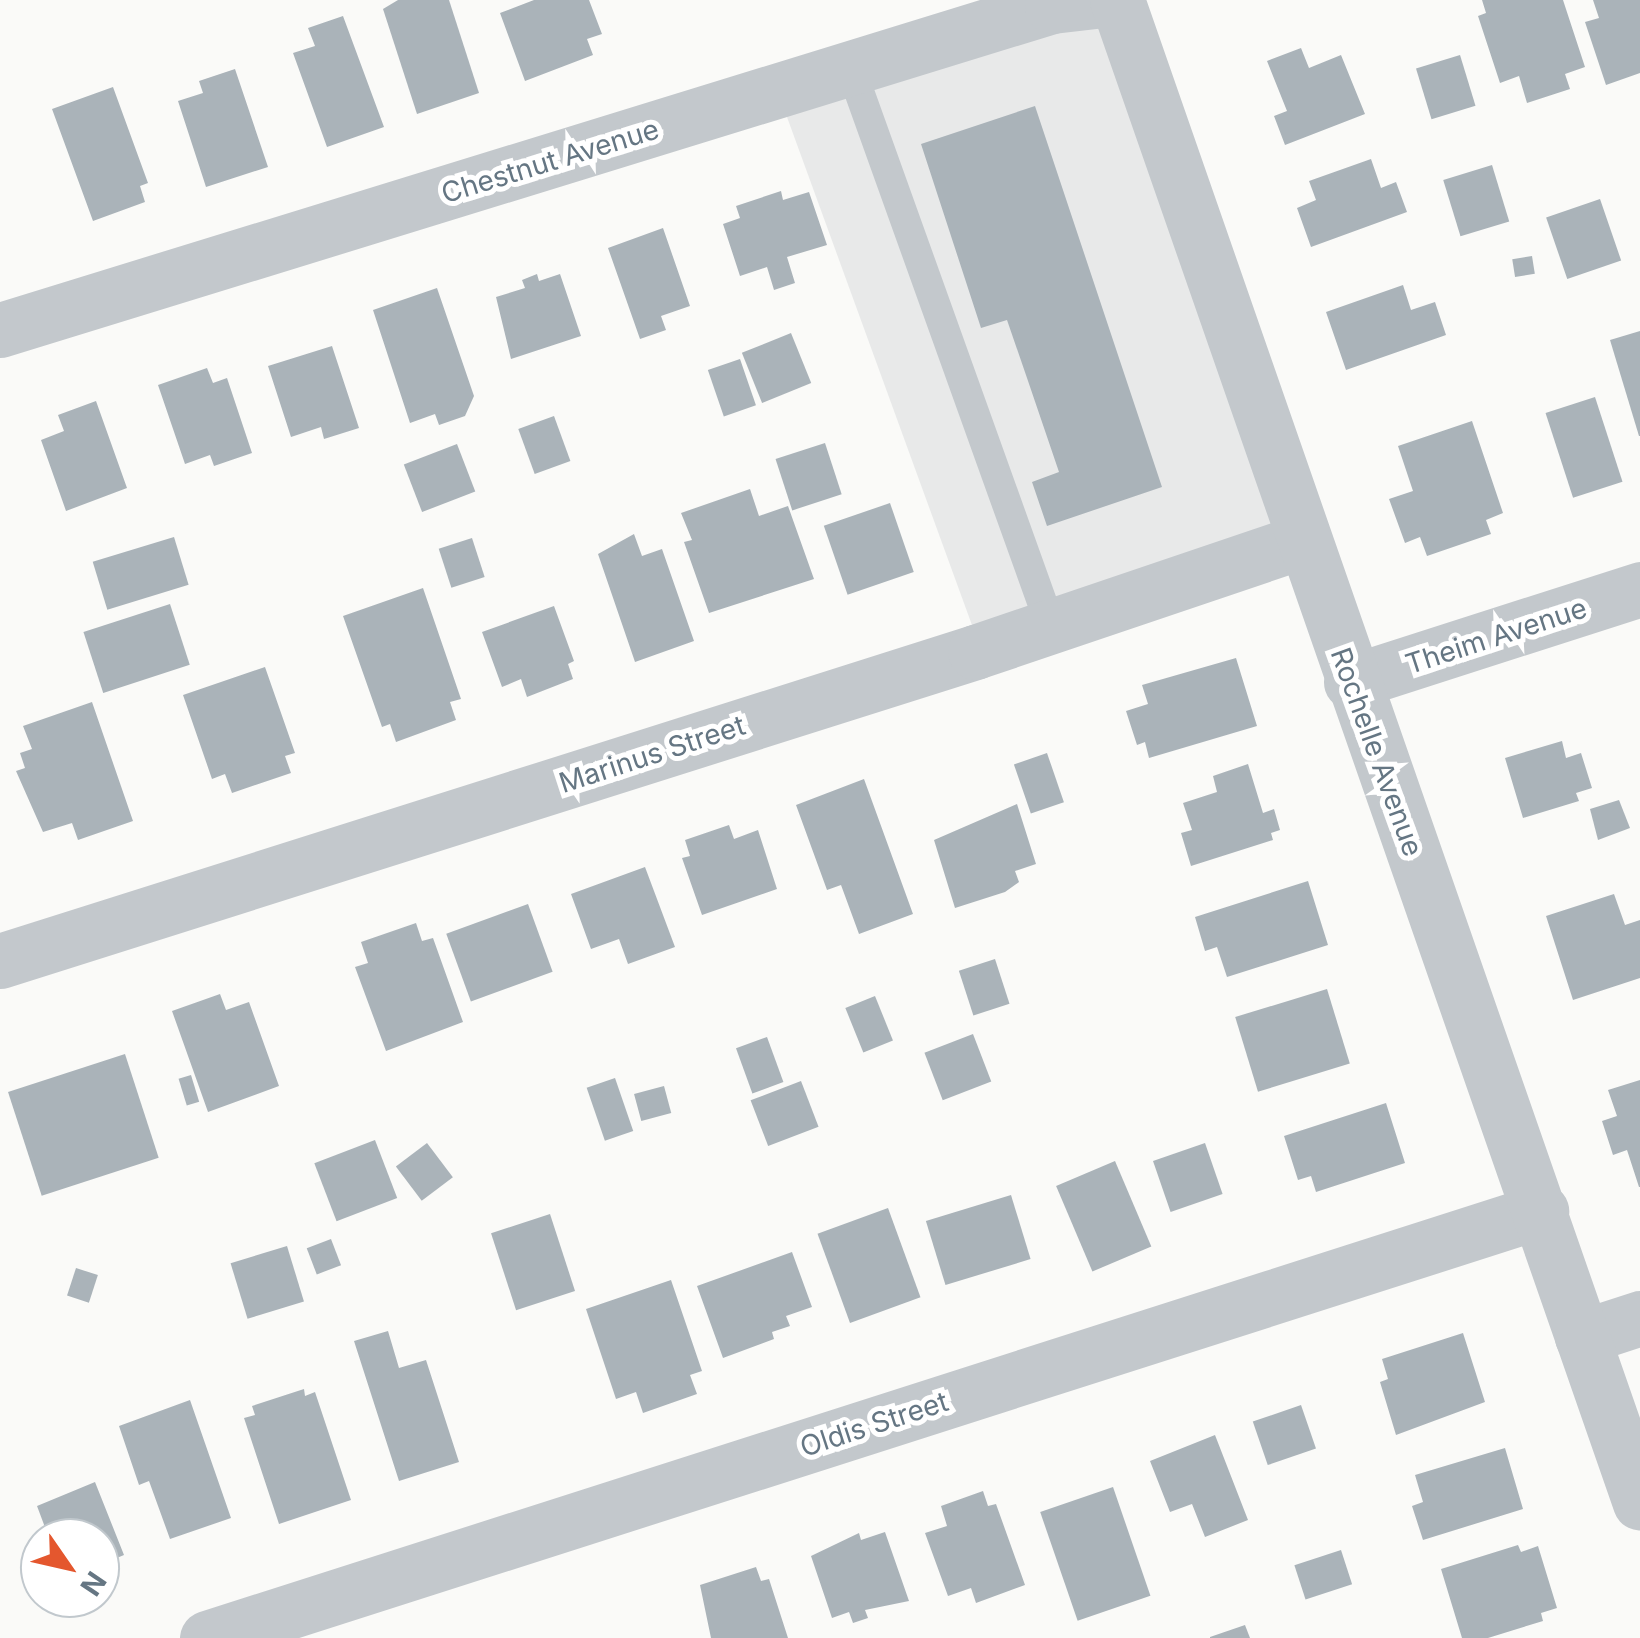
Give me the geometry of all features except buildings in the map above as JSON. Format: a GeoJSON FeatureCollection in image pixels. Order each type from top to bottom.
{"type":"FeatureCollection","features":[{"type":"Feature","properties":{"kind":"street","name":"Chestnut Avenue"},"geometry":{"type":"LineString","coordinates":[[0,330],[1052,6],[1102,0]]}},
{"type":"Feature","properties":{"kind":"street","name":"Rochelle Avenue"},"geometry":{"type":"LineString","coordinates":[[1117,0],[1351,682],[1541,1211],[1640,1503]]}},
{"type":"Feature","properties":{"kind":"street","name":"Marinus Street"},"geometry":{"type":"LineString","coordinates":[[0,961],[1052,626],[1302,541]]}},
{"type":"Feature","properties":{"kind":"street","name":"Theim Avenue"},"geometry":{"type":"LineString","coordinates":[[1351,682],[1640,589]]}},
{"type":"Feature","properties":{"kind":"street","name":"Oldis Street"},"geometry":{"type":"LineString","coordinates":[[207,1638],[1541,1211]]}},
{"type":"Feature","properties":{"kind":"street"},"geometry":{"type":"LineString","coordinates":[[1582,1337],[1640,1318]]}},
{"type":"Feature","properties":{"kind":"lane"},"geometry":{"type":"LineString","coordinates":[[851,68],[1052,626]]}},
{"type":"Feature","properties":{"kind":"shaded area"},"geometry":{"type":"Polygon","coordinates":[[[1102,0],[1299,542],[984,657],[786,115],[1102,0]]]}}]}
